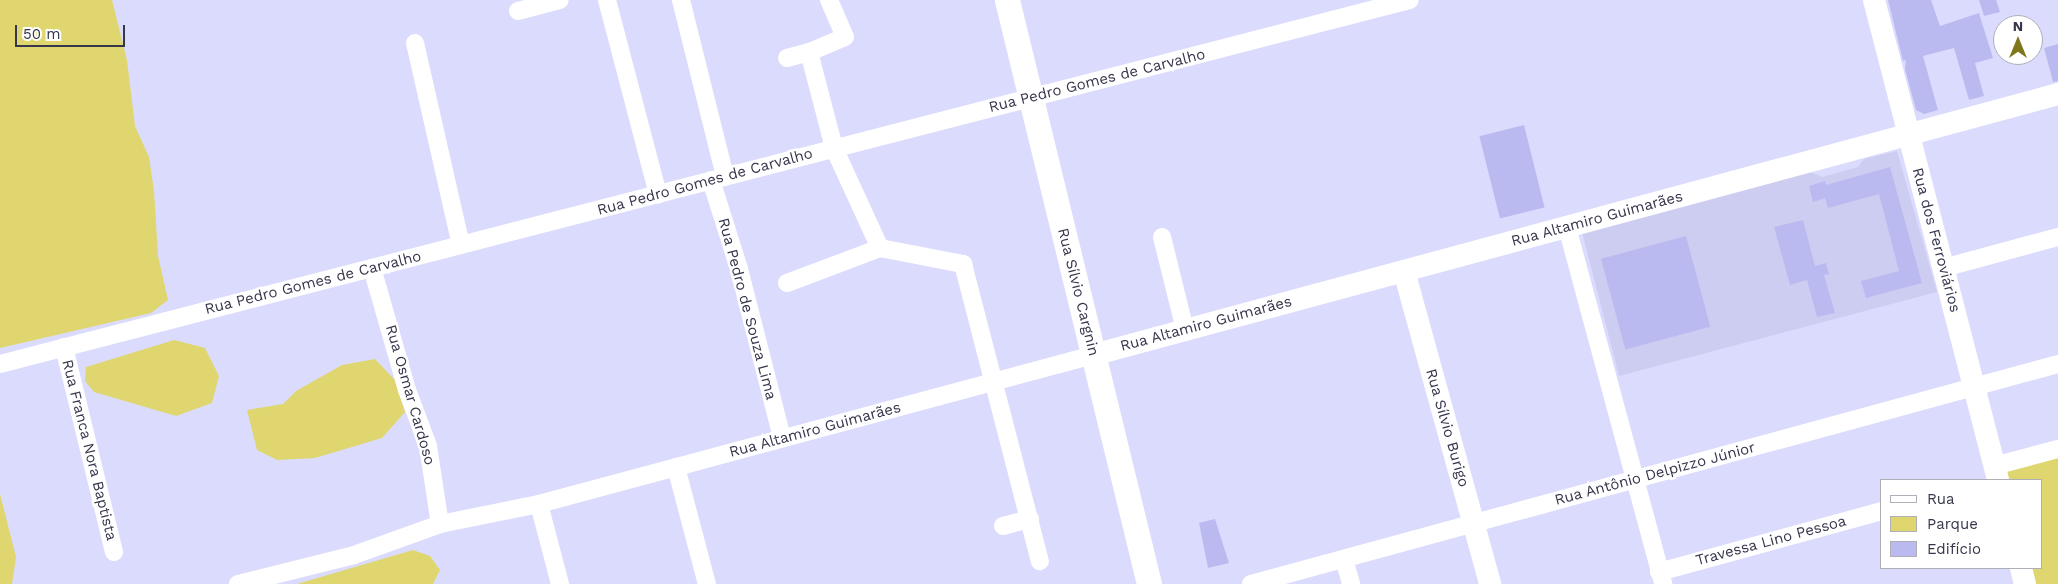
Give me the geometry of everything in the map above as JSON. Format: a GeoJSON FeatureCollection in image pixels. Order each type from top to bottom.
{"type":"FeatureCollection","features":[{"type":"Feature","properties":{"kind":"main road","name":"Rua Sílvio Cargnin"},"geometry":{"type":"LineString","coordinates":[[1009,2],[1149,584]]}},
{"type":"Feature","properties":{"kind":"street"},"geometry":{"type":"LineString","coordinates":[[518,11],[560,0]]}},
{"type":"Feature","properties":{"kind":"street"},"geometry":{"type":"LineString","coordinates":[[607,0],[658,194]]}},
{"type":"Feature","properties":{"kind":"street","name":"Rua Pedro de Souza Lima"},"geometry":{"type":"LineString","coordinates":[[681,0],[718,179],[782,438]]}},
{"type":"Feature","properties":{"kind":"street"},"geometry":{"type":"LineString","coordinates":[[786,58],[809,52],[845,37],[829,0]]}},
{"type":"Feature","properties":{"kind":"street","name":"Rua Pedro Gomes de Carvalho"},"geometry":{"type":"LineString","coordinates":[[0,364],[1410,0]]}},
{"type":"Feature","properties":{"kind":"street","name":"Rua dos Ferroviários"},"geometry":{"type":"LineString","coordinates":[[1874,0],[1996,476]]}},
{"type":"Feature","properties":{"kind":"street"},"geometry":{"type":"LineString","coordinates":[[415,43],[461,245]]}},
{"type":"Feature","properties":{"kind":"street"},"geometry":{"type":"LineString","coordinates":[[809,52],[834,148],[880,248]]}},
{"type":"Feature","properties":{"kind":"street","name":"Rua Altamiro Guimarães"},"geometry":{"type":"LineString","coordinates":[[238,584],[354,555],[440,524],[539,504],[2058,94]]}},
{"type":"Feature","properties":{"kind":"street"},"geometry":{"type":"LineString","coordinates":[[1567,227],[1661,578]]}},
{"type":"Feature","properties":{"kind":"street"},"geometry":{"type":"LineString","coordinates":[[1162,237],[1185,330]]}},
{"type":"Feature","properties":{"kind":"street"},"geometry":{"type":"LineString","coordinates":[[1943,268],[2058,237]]}},
{"type":"Feature","properties":{"kind":"street"},"geometry":{"type":"LineString","coordinates":[[787,283],[880,248],[964,264],[996,381],[1040,561]]}},
{"type":"Feature","properties":{"kind":"street","name":"Rua Osmar Cardoso"},"geometry":{"type":"LineString","coordinates":[[372,268],[407,390],[428,446],[440,524]]}},
{"type":"Feature","properties":{"kind":"street","name":"Rua Sílvio Burigo"},"geometry":{"type":"LineString","coordinates":[[1404,271],[1490,584]]}},
{"type":"Feature","properties":{"kind":"street","name":"Rua Franca Nora Baptista"},"geometry":{"type":"LineString","coordinates":[[64,347],[114,552]]}},
{"type":"Feature","properties":{"kind":"street","name":"Rua Antônio Delpizzo Júnior"},"geometry":{"type":"LineString","coordinates":[[1251,584],[2058,364]]}},
{"type":"Feature","properties":{"kind":"street"},"geometry":{"type":"LineString","coordinates":[[1996,476],[2058,449]]}},
{"type":"Feature","properties":{"kind":"street"},"geometry":{"type":"LineString","coordinates":[[676,467],[707,584]]}},
{"type":"Feature","properties":{"kind":"street"},"geometry":{"type":"LineString","coordinates":[[539,504],[560,584]]}},
{"type":"Feature","properties":{"kind":"street","name":"Travessa Lino Pessoa"},"geometry":{"type":"LineString","coordinates":[[1661,578],[1880,512]]}},
{"type":"Feature","properties":{"kind":"street"},"geometry":{"type":"LineString","coordinates":[[1003,526],[1030,519]]}},
{"type":"Feature","properties":{"kind":"street"},"geometry":{"type":"LineString","coordinates":[[1344,559],[1351,584]]}},
{"type":"Feature","properties":{"kind":"street"},"geometry":{"type":"LineString","coordinates":[[2021,569],[2025,584]]}},
{"type":"Feature","properties":{"kind":"shaded area"},"geometry":{"type":"Polygon","coordinates":[[[1897,151],[1937,292],[1619,376],[1582,232],[1810,172],[1822,177],[1858,167],[1864,159],[1897,151]]]}},
{"type":"Feature","properties":{"kind":"green space"},"geometry":{"type":"Polygon","coordinates":[[[0,0],[112,0],[127,60],[135,126],[149,157],[154,191],[158,256],[168,300],[151,313],[0,348],[0,0]]]}},
{"type":"Feature","properties":{"kind":"green space"},"geometry":{"type":"Polygon","coordinates":[[[174,340],[205,348],[219,376],[212,403],[176,416],[94,392],[85,381],[86,367],[174,340]]]}},
{"type":"Feature","properties":{"kind":"green space"},"geometry":{"type":"Polygon","coordinates":[[[375,359],[395,380],[405,412],[382,438],[315,458],[277,460],[257,450],[247,410],[283,404],[296,391],[342,365],[375,359]]]}},
{"type":"Feature","properties":{"kind":"green space"},"geometry":{"type":"Polygon","coordinates":[[[2058,456],[2058,584],[2036,584],[2031,569],[2043,569],[2043,479],[2007,479],[2005,471],[2058,456]]]}},
{"type":"Feature","properties":{"kind":"green space"},"geometry":{"type":"Polygon","coordinates":[[[0,494],[16,557],[12,584],[0,584],[0,494]]]}},
{"type":"Feature","properties":{"kind":"green space"},"geometry":{"type":"Polygon","coordinates":[[[413,550],[430,556],[440,570],[433,584],[297,584],[413,550]]]}},
{"type":"Feature","properties":{"kind":"building"},"geometry":{"type":"Polygon","coordinates":[[[1888,0],[1931,0],[1940,26],[1979,13],[1993,58],[1975,63],[1984,96],[1969,100],[1954,48],[1923,56],[1938,110],[1924,114],[1916,110],[1905,69],[1906,60],[1903,61],[1888,0]]]}},
{"type":"Feature","properties":{"kind":"building"},"geometry":{"type":"Polygon","coordinates":[[[1979,0],[1996,0],[2000,12],[1984,16],[1979,0]]]}},
{"type":"Feature","properties":{"kind":"building"},"geometry":{"type":"Polygon","coordinates":[[[2058,44],[2058,81],[2053,82],[2044,48],[2058,44]]]}},
{"type":"Feature","properties":{"kind":"building"},"geometry":{"type":"Polygon","coordinates":[[[1524,125],[1545,207],[1500,219],[1479,136],[1524,125]]]}},
{"type":"Feature","properties":{"kind":"building"},"geometry":{"type":"Polygon","coordinates":[[[1890,167],[1922,283],[1866,298],[1861,281],[1899,271],[1879,194],[1828,208],[1825,198],[1813,202],[1809,186],[1825,181],[1826,185],[1890,167]]]}},
{"type":"Feature","properties":{"kind":"building"},"geometry":{"type":"Polygon","coordinates":[[[1803,220],[1815,266],[1826,263],[1829,274],[1824,275],[1835,313],[1817,317],[1807,280],[1790,285],[1774,227],[1803,220]]]}},
{"type":"Feature","properties":{"kind":"building"},"geometry":{"type":"Polygon","coordinates":[[[1686,236],[1710,327],[1625,350],[1601,259],[1686,236]]]}},
{"type":"Feature","properties":{"kind":"building"},"geometry":{"type":"Polygon","coordinates":[[[1215,519],[1229,563],[1208,568],[1199,523],[1215,519]]]}}]}
